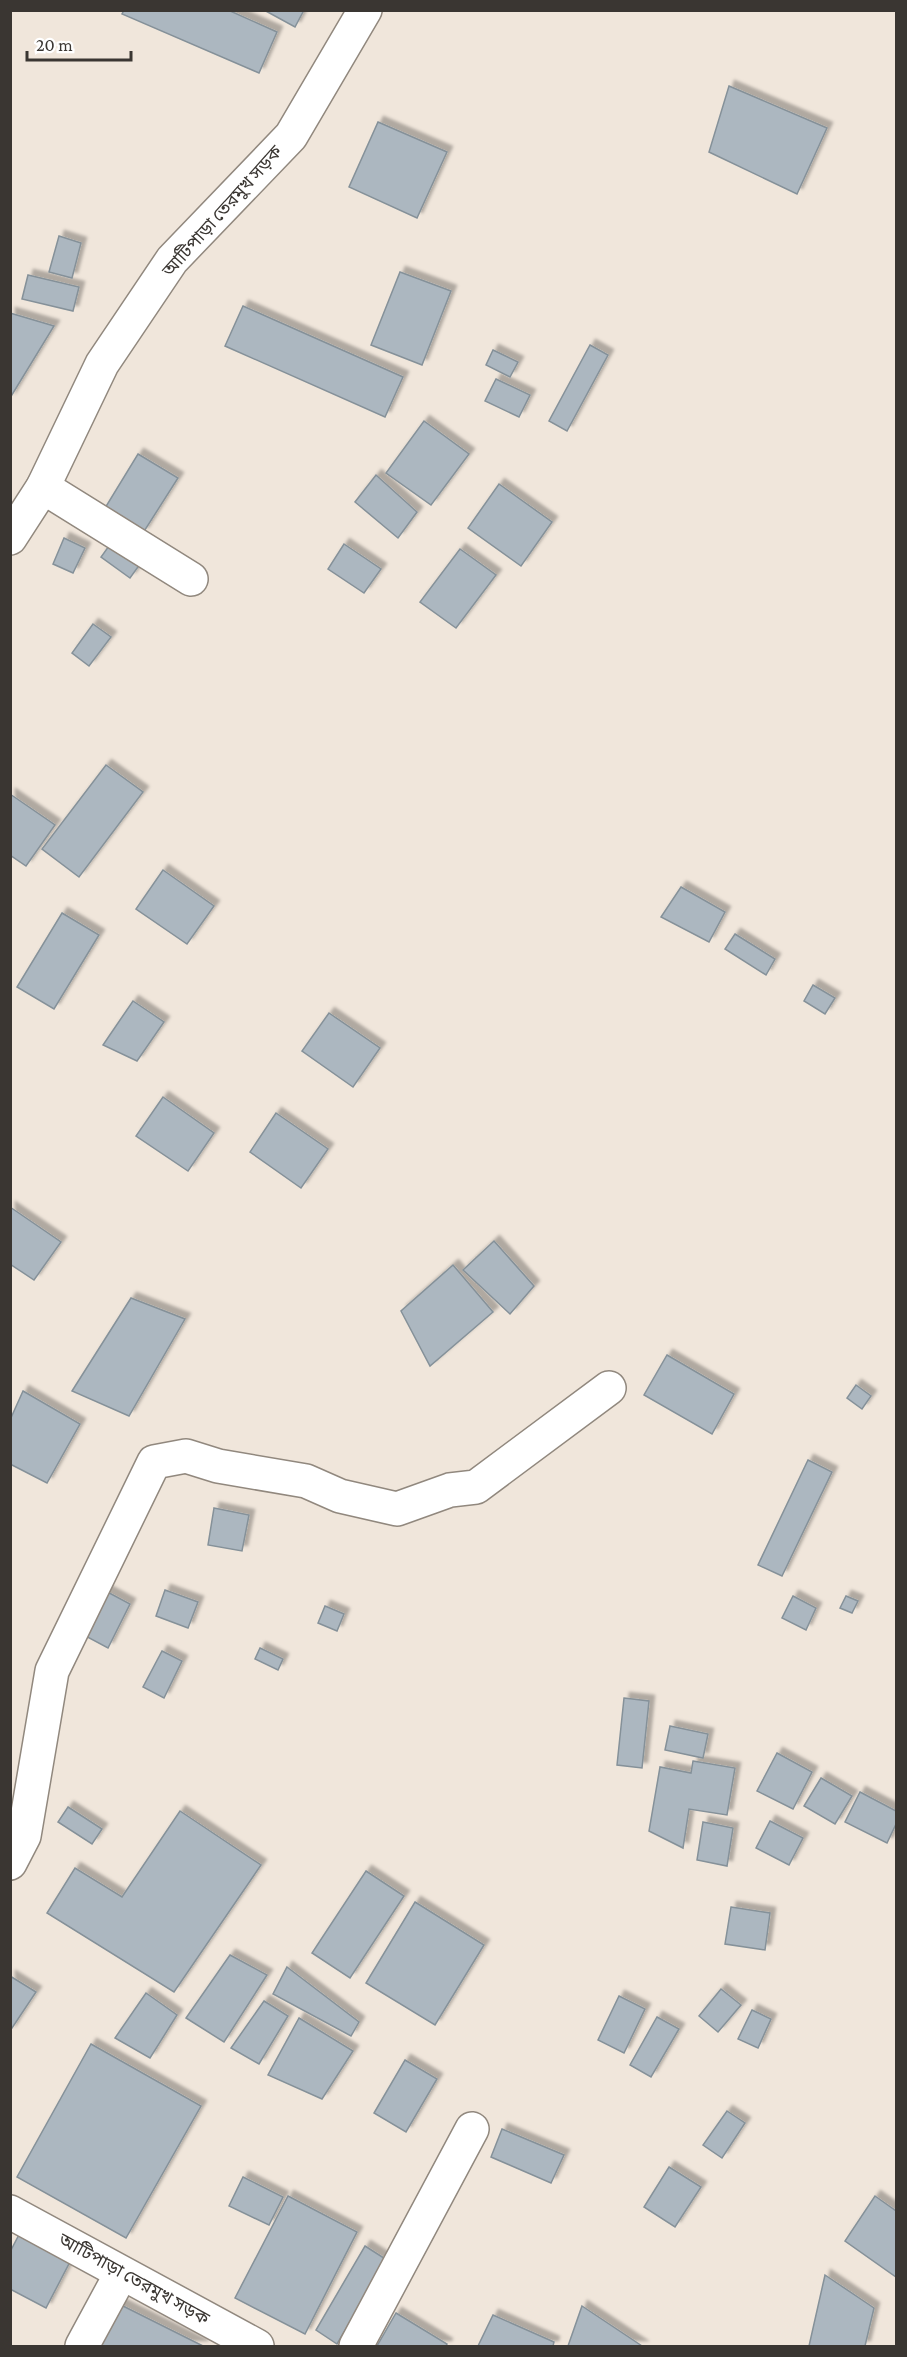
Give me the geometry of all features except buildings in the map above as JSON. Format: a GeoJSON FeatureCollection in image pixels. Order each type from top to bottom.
{"type":"FeatureCollection","features":[{"type":"Feature","properties":{"kind":"street","name":"আটিপাড়া তেরমুখ সড়ক"},"geometry":{"type":"LineString","coordinates":[[10,538],[43,486],[102,364],[159,279],[172,260],[291,136],[365,10]]}},
{"type":"Feature","properties":{"kind":"street"},"geometry":{"type":"LineString","coordinates":[[43,486],[191,579]]}},
{"type":"Feature","properties":{"kind":"street"},"geometry":{"type":"LineString","coordinates":[[10,1863],[24,1836],[52,1671],[154,1462],[186,1456],[218,1466],[306,1481],[340,1496],[397,1509],[450,1490],[476,1487],[609,1388]]}},
{"type":"Feature","properties":{"kind":"street"},"geometry":{"type":"LineString","coordinates":[[356,2346],[472,2129]]}},
{"type":"Feature","properties":{"kind":"street","name":"আটিপাড়া তেরমুখ সড়ক"},"geometry":{"type":"LineString","coordinates":[[10,2212],[257,2346]]}},
{"type":"Feature","properties":{"kind":"street"},"geometry":{"type":"LineString","coordinates":[[82,2346],[121,2274]]}}]}
